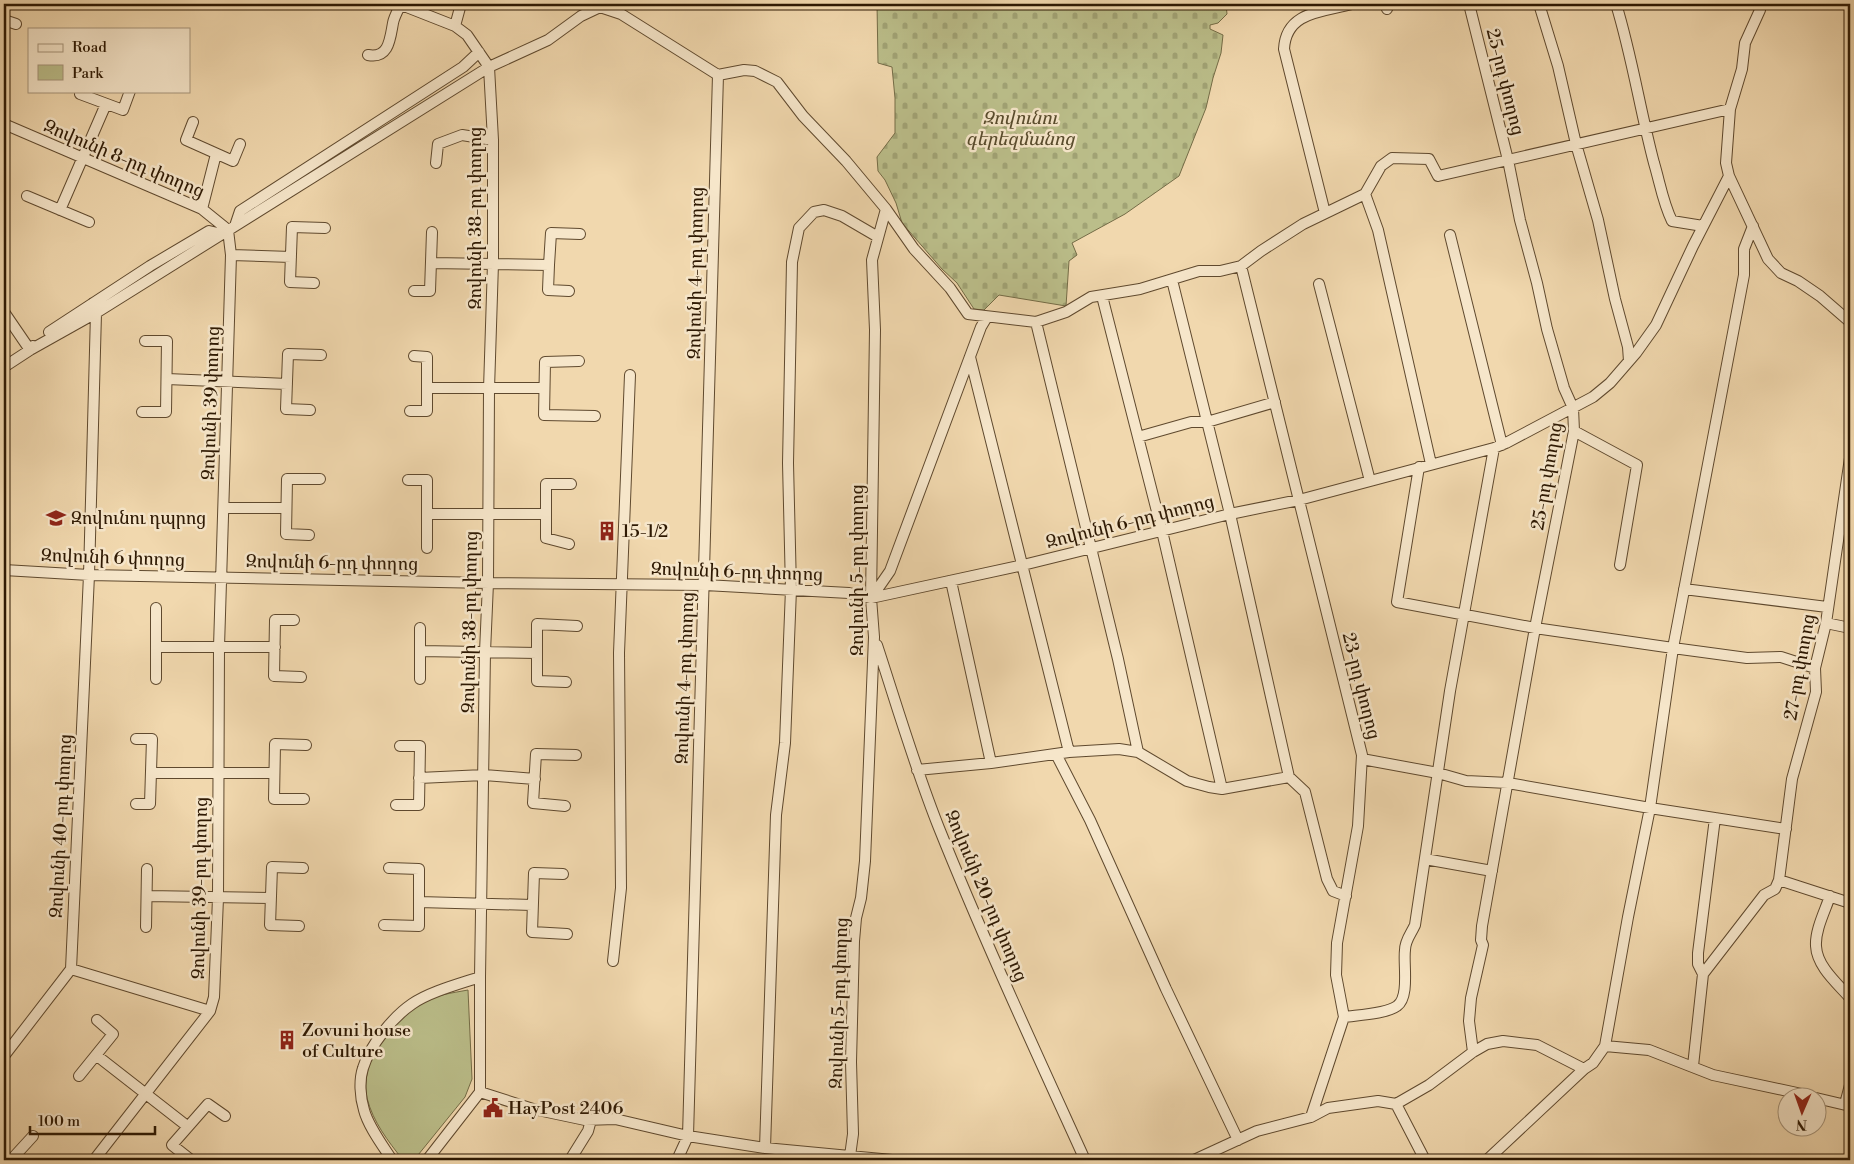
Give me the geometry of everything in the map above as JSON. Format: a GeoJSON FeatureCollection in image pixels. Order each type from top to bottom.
{"type":"FeatureCollection","features":[{"type":"Feature","properties":{"kind":"street"},"geometry":{"type":"LineString","coordinates":[[368,55],[377,57],[382,54],[392,34],[393,22],[400,4],[455,26],[467,35],[489,67]]}},
{"type":"Feature","properties":{"kind":"street"},"geometry":{"type":"LineString","coordinates":[[455,26],[461,4]]}},
{"type":"Feature","properties":{"kind":"street"},"geometry":{"type":"LineString","coordinates":[[1325,213],[1284,49],[1285,38],[1298,20],[1319,11],[1352,4]]}},
{"type":"Feature","properties":{"kind":"street","name":"25-րդ փողոց"},"geometry":{"type":"LineString","coordinates":[[1469,4],[1508,160],[1516,204],[1547,329],[1564,388],[1573,408],[1574,431],[1535,628],[1482,926],[1481,940],[1483,945],[1471,998],[1469,1021],[1473,1052]]}},
{"type":"Feature","properties":{"kind":"street"},"geometry":{"type":"LineString","coordinates":[[1539,4],[1558,66],[1576,144],[1598,220],[1615,299],[1628,347],[1629,361]]}},
{"type":"Feature","properties":{"kind":"street"},"geometry":{"type":"LineString","coordinates":[[1616,4],[1665,207],[1672,221],[1703,226]]}},
{"type":"Feature","properties":{"kind":"street"},"geometry":{"type":"LineString","coordinates":[[1759,4],[1760,10],[1745,43],[1742,69],[1730,109],[1726,163],[1729,176],[1768,259],[1781,273],[1798,281],[1820,296],[1850,322]]}},
{"type":"Feature","properties":{"kind":"street"},"geometry":{"type":"LineString","coordinates":[[4,367],[95,308],[228,230],[489,67],[548,40],[600,5],[621,14],[718,75],[744,70],[755,71],[777,82],[803,116],[846,161],[886,209],[914,249],[950,288],[968,314],[987,318],[1036,322],[1066,312],[1091,298],[1140,289],[1199,271],[1220,271],[1241,266],[1286,234],[1365,194],[1381,166],[1392,158],[1428,159],[1438,176],[1730,109]]}},
{"type":"Feature","properties":{"kind":"street"},"geometry":{"type":"LineString","coordinates":[[4,20],[16,24]]}},
{"type":"Feature","properties":{"kind":"street"},"geometry":{"type":"LineString","coordinates":[[228,230],[240,211],[463,67],[479,52]]}},
{"type":"Feature","properties":{"kind":"street","name":"Զովունի 38-րդ փողոց"},"geometry":{"type":"LineString","coordinates":[[480,1092],[489,389],[493,263],[493,140],[489,67]]}},
{"type":"Feature","properties":{"kind":"street","name":"Զովունի 4-րդ փողոց"},"geometry":{"type":"LineString","coordinates":[[678,1160],[688,1136],[718,75]]}},
{"type":"Feature","properties":{"kind":"street"},"geometry":{"type":"LineString","coordinates":[[80,94],[123,110],[130,92]]}},
{"type":"Feature","properties":{"kind":"street"},"geometry":{"type":"LineString","coordinates":[[60,210],[106,104]]}},
{"type":"Feature","properties":{"kind":"street"},"geometry":{"type":"LineString","coordinates":[[193,122],[186,140],[233,161],[240,144]]}},
{"type":"Feature","properties":{"kind":"street","name":"Զովունի 8-րդ փողոց"},"geometry":{"type":"LineString","coordinates":[[4,124],[202,209],[228,230]]}},
{"type":"Feature","properties":{"kind":"street"},"geometry":{"type":"LineString","coordinates":[[436,163],[438,144],[462,134],[493,140]]}},
{"type":"Feature","properties":{"kind":"street"},"geometry":{"type":"LineString","coordinates":[[202,209],[216,154]]}},
{"type":"Feature","properties":{"kind":"street","name":"Զովունի 6-րդ փողոց"},"geometry":{"type":"LineString","coordinates":[[222,577],[488,583],[704,585],[849,593],[871,598],[1023,565],[1230,514],[1299,500],[1498,446],[1593,397],[1610,383],[1656,325],[1729,176]]}},
{"type":"Feature","properties":{"kind":"street"},"geometry":{"type":"LineString","coordinates":[[1365,194],[1378,230],[1431,464]]}},
{"type":"Feature","properties":{"kind":"street"},"geometry":{"type":"LineString","coordinates":[[27,196],[88,222]]}},
{"type":"Feature","properties":{"kind":"street","name":"Զովունի 5-րդ փողոց"},"geometry":{"type":"LineString","coordinates":[[849,1158],[853,1134],[851,1062],[854,941],[865,861],[874,637],[871,598],[876,330],[872,260],[886,209]]}},
{"type":"Feature","properties":{"kind":"street"},"geometry":{"type":"LineString","coordinates":[[765,1148],[776,815],[785,743],[791,589],[788,463],[792,262],[799,228],[814,212],[824,210],[842,216],[878,237]]}},
{"type":"Feature","properties":{"kind":"street"},"geometry":{"type":"LineString","coordinates":[[1487,1160],[1584,1069],[1593,1063],[1605,1046],[1650,808],[1673,648],[1744,275],[1744,249],[1753,226]]}},
{"type":"Feature","properties":{"kind":"street"},"geometry":{"type":"LineString","coordinates":[[314,283],[290,282],[292,227],[325,228]]}},
{"type":"Feature","properties":{"kind":"street","name":"Զովունի 39 փողոց"},"geometry":{"type":"LineString","coordinates":[[222,577],[231,255],[228,230]]}},
{"type":"Feature","properties":{"kind":"street"},"geometry":{"type":"LineString","coordinates":[[414,291],[430,291],[432,232]]}},
{"type":"Feature","properties":{"kind":"street"},"geometry":{"type":"LineString","coordinates":[[569,291],[548,290],[551,233],[580,234]]}},
{"type":"Feature","properties":{"kind":"street"},"geometry":{"type":"LineString","coordinates":[[1344,1017],[1387,1010],[1398,1006],[1402,1000],[1406,978],[1404,950],[1408,936],[1415,925],[1463,616],[1498,446],[1450,235]]}},
{"type":"Feature","properties":{"kind":"street"},"geometry":{"type":"LineString","coordinates":[[231,255],[291,257]]}},
{"type":"Feature","properties":{"kind":"street"},"geometry":{"type":"LineString","coordinates":[[431,264],[493,263],[549,265]]}},
{"type":"Feature","properties":{"kind":"street","name":"23-րդ փողոց"},"geometry":{"type":"LineString","coordinates":[[1241,266],[1362,759],[1358,826],[1338,943],[1336,975],[1344,1017],[1311,1117]]}},
{"type":"Feature","properties":{"kind":"street"},"geometry":{"type":"LineString","coordinates":[[1172,280],[1230,514],[1289,777],[1305,792],[1328,879],[1333,891],[1346,896]]}},
{"type":"Feature","properties":{"kind":"street"},"geometry":{"type":"LineString","coordinates":[[1319,284],[1370,481]]}},
{"type":"Feature","properties":{"kind":"street"},"geometry":{"type":"LineString","coordinates":[[1102,296],[1162,531],[1222,789]]}},
{"type":"Feature","properties":{"kind":"street","name":"Զովունի 40-րդ փողոց"},"geometry":{"type":"LineString","coordinates":[[71,969],[88,575],[95,308]]}},
{"type":"Feature","properties":{"kind":"street"},"geometry":{"type":"LineString","coordinates":[[4,312],[30,350]]}},
{"type":"Feature","properties":{"kind":"street"},"geometry":{"type":"LineString","coordinates":[[871,598],[890,571],[981,327],[987,318]]}},
{"type":"Feature","properties":{"kind":"street"},"geometry":{"type":"LineString","coordinates":[[1036,322],[1092,548],[1138,752]]}},
{"type":"Feature","properties":{"kind":"street"},"geometry":{"type":"LineString","coordinates":[[142,412],[166,412],[167,341],[145,341]]}},
{"type":"Feature","properties":{"kind":"street"},"geometry":{"type":"LineString","coordinates":[[310,410],[286,409],[288,354],[321,355]]}},
{"type":"Feature","properties":{"kind":"street"},"geometry":{"type":"LineString","coordinates":[[410,412],[427,411],[427,357],[414,356]]}},
{"type":"Feature","properties":{"kind":"street"},"geometry":{"type":"LineString","coordinates":[[970,357],[1069,752]]}},
{"type":"Feature","properties":{"kind":"street"},"geometry":{"type":"LineString","coordinates":[[579,361],[545,362],[544,415],[595,416]]}},
{"type":"Feature","properties":{"kind":"street"},"geometry":{"type":"LineString","coordinates":[[614,961],[621,888],[619,803],[621,585],[630,375]]}},
{"type":"Feature","properties":{"kind":"street"},"geometry":{"type":"LineString","coordinates":[[166,379],[287,384]]}},
{"type":"Feature","properties":{"kind":"street"},"geometry":{"type":"LineString","coordinates":[[427,388],[544,388]]}},
{"type":"Feature","properties":{"kind":"street"},"geometry":{"type":"LineString","coordinates":[[1138,437],[1191,422],[1207,422],[1275,402]]}},
{"type":"Feature","properties":{"kind":"street"},"geometry":{"type":"LineString","coordinates":[[1574,431],[1637,465],[1620,565]]}},
{"type":"Feature","properties":{"kind":"street","name":"27-րդ փողոց"},"geometry":{"type":"LineString","coordinates":[[1779,880],[1792,779],[1816,692],[1815,668],[1826,623],[1827,607],[1848,484],[1850,458]]}},
{"type":"Feature","properties":{"kind":"street"},"geometry":{"type":"LineString","coordinates":[[1419,467],[1397,602],[1463,616],[1535,628],[1747,658],[1781,658],[1815,668]]}},
{"type":"Feature","properties":{"kind":"street"},"geometry":{"type":"LineString","coordinates":[[309,535],[286,534],[287,479],[320,479]]}},
{"type":"Feature","properties":{"kind":"street"},"geometry":{"type":"LineString","coordinates":[[408,480],[427,480],[427,548]]}},
{"type":"Feature","properties":{"kind":"street"},"geometry":{"type":"LineString","coordinates":[[569,544],[546,538],[546,484],[571,484]]}},
{"type":"Feature","properties":{"kind":"street"},"geometry":{"type":"LineString","coordinates":[[224,508],[286,508]]}},
{"type":"Feature","properties":{"kind":"street"},"geometry":{"type":"LineString","coordinates":[[427,514],[546,514]]}},
{"type":"Feature","properties":{"kind":"street","name":"Զովունի 6 փողոց"},"geometry":{"type":"LineString","coordinates":[[4,570],[88,575],[222,577]]}},
{"type":"Feature","properties":{"kind":"street","name":"Զովունի 39-րդ փողոց"},"geometry":{"type":"LineString","coordinates":[[94,1160],[210,1011],[214,997],[218,898],[222,577]]}},
{"type":"Feature","properties":{"kind":"street"},"geometry":{"type":"LineString","coordinates":[[951,581],[991,763]]}},
{"type":"Feature","properties":{"kind":"street"},"geometry":{"type":"LineString","coordinates":[[1684,589],[1827,607]]}},
{"type":"Feature","properties":{"kind":"street"},"geometry":{"type":"LineString","coordinates":[[156,608],[156,679]]}},
{"type":"Feature","properties":{"kind":"street"},"geometry":{"type":"LineString","coordinates":[[294,620],[275,620],[274,676],[301,676]]}},
{"type":"Feature","properties":{"kind":"street"},"geometry":{"type":"LineString","coordinates":[[1826,623],[1850,628]]}},
{"type":"Feature","properties":{"kind":"street"},"geometry":{"type":"LineString","coordinates":[[566,682],[537,682],[538,624],[577,626]]}},
{"type":"Feature","properties":{"kind":"street"},"geometry":{"type":"LineString","coordinates":[[420,628],[420,679]]}},
{"type":"Feature","properties":{"kind":"street","name":"Զովունի 20-րդ փողոց"},"geometry":{"type":"LineString","coordinates":[[874,637],[917,770],[982,932],[1085,1160]]}},
{"type":"Feature","properties":{"kind":"street"},"geometry":{"type":"LineString","coordinates":[[156,647],[275,647]]}},
{"type":"Feature","properties":{"kind":"street"},"geometry":{"type":"LineString","coordinates":[[420,652],[537,653]]}},
{"type":"Feature","properties":{"kind":"street"},"geometry":{"type":"LineString","coordinates":[[136,739],[152,739],[150,804],[136,804]]}},
{"type":"Feature","properties":{"kind":"street"},"geometry":{"type":"LineString","coordinates":[[304,799],[274,799],[275,744],[306,745]]}},
{"type":"Feature","properties":{"kind":"street"},"geometry":{"type":"LineString","coordinates":[[396,805],[419,805],[420,746],[400,746]]}},
{"type":"Feature","properties":{"kind":"street"},"geometry":{"type":"LineString","coordinates":[[917,770],[991,763],[1069,752],[1120,749],[1138,752],[1187,781],[1209,787],[1222,789],[1289,777]]}},
{"type":"Feature","properties":{"kind":"street"},"geometry":{"type":"LineString","coordinates":[[565,806],[533,803],[536,754],[576,755]]}},
{"type":"Feature","properties":{"kind":"street"},"geometry":{"type":"LineString","coordinates":[[1056,754],[1090,820],[1166,989],[1238,1140]]}},
{"type":"Feature","properties":{"kind":"street"},"geometry":{"type":"LineString","coordinates":[[1362,759],[1438,773],[1466,781],[1508,783],[1786,829]]}},
{"type":"Feature","properties":{"kind":"street"},"geometry":{"type":"LineString","coordinates":[[151,773],[274,773]]}},
{"type":"Feature","properties":{"kind":"street"},"geometry":{"type":"LineString","coordinates":[[419,778],[484,775],[535,778]]}},
{"type":"Feature","properties":{"kind":"street"},"geometry":{"type":"LineString","coordinates":[[1703,974],[1698,964],[1698,953],[1715,818]]}},
{"type":"Feature","properties":{"kind":"street"},"geometry":{"type":"LineString","coordinates":[[1425,859],[1492,872]]}},
{"type":"Feature","properties":{"kind":"street"},"geometry":{"type":"LineString","coordinates":[[299,926],[270,925],[272,867],[303,868]]}},
{"type":"Feature","properties":{"kind":"street"},"geometry":{"type":"LineString","coordinates":[[384,926],[419,926],[419,869],[389,868]]}},
{"type":"Feature","properties":{"kind":"street"},"geometry":{"type":"LineString","coordinates":[[146,927],[147,869]]}},
{"type":"Feature","properties":{"kind":"street"},"geometry":{"type":"LineString","coordinates":[[563,874],[534,873],[532,932],[567,934]]}},
{"type":"Feature","properties":{"kind":"street"},"geometry":{"type":"LineString","coordinates":[[1693,1066],[1703,974],[1764,895],[1775,889],[1779,880],[1850,903]]}},
{"type":"Feature","properties":{"kind":"street"},"geometry":{"type":"LineString","coordinates":[[147,896],[270,898]]}},
{"type":"Feature","properties":{"kind":"street"},"geometry":{"type":"LineString","coordinates":[[1830,896],[1817,936],[1816,947],[1824,968],[1850,998]]}},
{"type":"Feature","properties":{"kind":"street"},"geometry":{"type":"LineString","coordinates":[[419,902],[532,905]]}},
{"type":"Feature","properties":{"kind":"street"},"geometry":{"type":"LineString","coordinates":[[4,1056],[71,969],[210,1011]]}},
{"type":"Feature","properties":{"kind":"street"},"geometry":{"type":"LineString","coordinates":[[392,1160],[364,1111],[361,1090],[363,1068],[373,1047],[385,1029],[412,1004],[449,987],[480,977]]}},
{"type":"Feature","properties":{"kind":"street"},"geometry":{"type":"LineString","coordinates":[[79,1076],[113,1034],[97,1020]]}},
{"type":"Feature","properties":{"kind":"street"},"geometry":{"type":"LineString","coordinates":[[1194,1160],[1257,1131],[1311,1117],[1328,1108],[1378,1101],[1396,1104],[1429,1085],[1473,1052],[1487,1044],[1503,1041],[1537,1044],[1584,1069]]}},
{"type":"Feature","properties":{"kind":"street"},"geometry":{"type":"LineString","coordinates":[[1605,1046],[1650,1050],[1713,1074],[1776,1088]]}},
{"type":"Feature","properties":{"kind":"street"},"geometry":{"type":"LineString","coordinates":[[96,1055],[187,1126]]}},
{"type":"Feature","properties":{"kind":"street"},"geometry":{"type":"LineString","coordinates":[[1826,1100],[1848,1105],[1850,1085]]}},
{"type":"Feature","properties":{"kind":"street"},"geometry":{"type":"LineString","coordinates":[[427,1160],[480,1092],[533,1110],[591,1120],[615,1119],[688,1136],[765,1148],[849,1158],[892,1160]]}},
{"type":"Feature","properties":{"kind":"street"},"geometry":{"type":"LineString","coordinates":[[191,1160],[172,1145],[208,1104],[225,1116]]}},
{"type":"Feature","properties":{"kind":"street"},"geometry":{"type":"LineString","coordinates":[[1396,1104],[1425,1160]]}},
{"type":"Feature","properties":{"kind":"street"},"geometry":{"type":"LineString","coordinates":[[570,1160],[588,1131],[591,1120]]}},
{"type":"Feature","properties":{"kind":"street"},"geometry":{"type":"LineString","coordinates":[[15,1159],[33,1136]]}},
{"type":"Feature","properties":{"kind":"green space","name":"Զովունու գերեզմանոց"},"geometry":{"type":"Polygon","coordinates":[[[877,4],[1226,4],[1227,14],[1218,23],[1210,25],[1210,29],[1223,35],[1221,53],[1206,108],[1179,176],[1125,214],[1072,243],[1077,255],[1069,261],[1066,306],[999,295],[984,310],[974,309],[957,283],[942,269],[902,223],[896,203],[885,180],[878,171],[877,157],[895,133],[895,98],[892,67],[878,63],[877,4]]]}},
{"type":"Feature","properties":{"kind":"green space"},"geometry":{"type":"Polygon","coordinates":[[[468,990],[472,1079],[465,1097],[414,1160],[403,1160],[377,1123],[367,1098],[368,1070],[373,1056],[389,1031],[399,1020],[421,1003],[432,998],[468,990]]]}},
{"type":"Feature","properties":{"kind":"place","name":"Զովունու դպրոց"},"geometry":{"type":"Point","coordinates":[56,518]}},
{"type":"Feature","properties":{"kind":"place","name":"15-1/2"},"geometry":{"type":"Point","coordinates":[607,531]}},
{"type":"Feature","properties":{"kind":"place","name":"Zovuni house of Culture"},"geometry":{"type":"Point","coordinates":[287,1040]}},
{"type":"Feature","properties":{"kind":"place","name":"HayPost 2406"},"geometry":{"type":"Point","coordinates":[493,1108]}}]}
